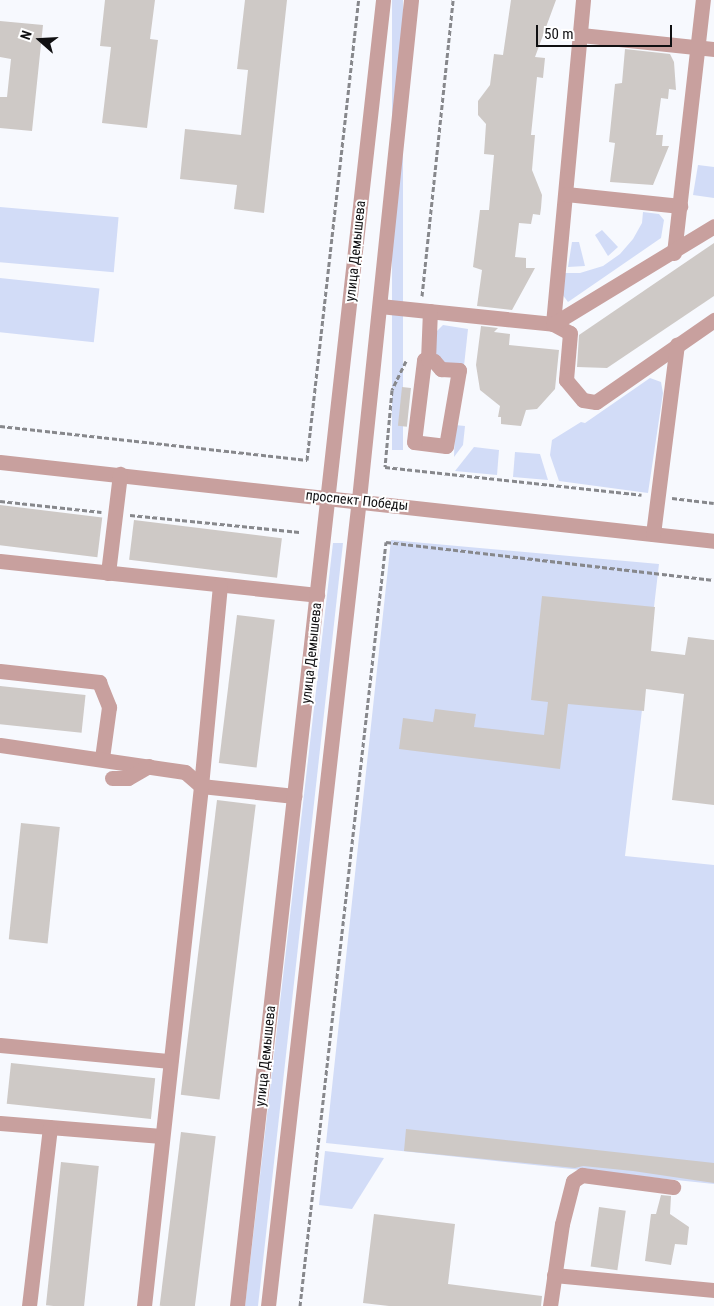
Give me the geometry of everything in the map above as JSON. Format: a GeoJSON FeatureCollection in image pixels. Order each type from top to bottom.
{"type":"FeatureCollection","features":[{"type":"Feature","properties":{"kind":"street","name":"улица Демышева"},"geometry":{"type":"LineString","coordinates":[[237,1306],[383,0]]}},
{"type":"Feature","properties":{"kind":"street"},"geometry":{"type":"LineString","coordinates":[[268,1306],[359,499],[411,0]]}},
{"type":"Feature","properties":{"kind":"street"},"geometry":{"type":"LineString","coordinates":[[553,324],[583,0]]}},
{"type":"Feature","properties":{"kind":"street"},"geometry":{"type":"LineString","coordinates":[[674,253],[706,48],[707,29],[703,0]]}},
{"type":"Feature","properties":{"kind":"street"},"geometry":{"type":"LineString","coordinates":[[581,35],[706,48]]}},
{"type":"Feature","properties":{"kind":"street"},"geometry":{"type":"LineString","coordinates":[[566,194],[680,206]]}},
{"type":"Feature","properties":{"kind":"street"},"geometry":{"type":"LineString","coordinates":[[553,324],[674,253],[714,226]]}},
{"type":"Feature","properties":{"kind":"street"},"geometry":{"type":"LineString","coordinates":[[380,306],[553,324],[570,333],[566,380],[583,400],[596,402],[714,320]]}},
{"type":"Feature","properties":{"kind":"street"},"geometry":{"type":"LineString","coordinates":[[425,310],[428,360]]}},
{"type":"Feature","properties":{"kind":"street"},"geometry":{"type":"LineString","coordinates":[[653,534],[677,345]]}},
{"type":"Feature","properties":{"kind":"street"},"geometry":{"type":"LineString","coordinates":[[424,360],[428,360],[434,361],[440,369],[459,370],[446,446],[414,442],[424,360]]}},
{"type":"Feature","properties":{"kind":"street","name":"проспект Победы"},"geometry":{"type":"LineString","coordinates":[[0,462],[359,499],[714,541]]}},
{"type":"Feature","properties":{"kind":"street"},"geometry":{"type":"LineString","coordinates":[[108,573],[120,474]]}},
{"type":"Feature","properties":{"kind":"street"},"geometry":{"type":"LineString","coordinates":[[0,561],[317,595]]}},
{"type":"Feature","properties":{"kind":"street"},"geometry":{"type":"LineString","coordinates":[[144,1306],[202,786],[220,585]]}},
{"type":"Feature","properties":{"kind":"street"},"geometry":{"type":"LineString","coordinates":[[0,671],[99,682],[109,707],[102,758]]}},
{"type":"Feature","properties":{"kind":"street"},"geometry":{"type":"LineString","coordinates":[[0,745],[102,758],[184,772],[202,786],[294,796]]}},
{"type":"Feature","properties":{"kind":"street"},"geometry":{"type":"LineString","coordinates":[[112,778],[128,778],[149,766]]}},
{"type":"Feature","properties":{"kind":"street"},"geometry":{"type":"LineString","coordinates":[[0,1045],[170,1061]]}},
{"type":"Feature","properties":{"kind":"street"},"geometry":{"type":"LineString","coordinates":[[0,1123],[162,1136]]}},
{"type":"Feature","properties":{"kind":"street"},"geometry":{"type":"LineString","coordinates":[[29,1306],[50,1127]]}},
{"type":"Feature","properties":{"kind":"street"},"geometry":{"type":"LineString","coordinates":[[550,1306],[554,1275],[573,1180],[582,1175],[674,1187]]}},
{"type":"Feature","properties":{"kind":"street"},"geometry":{"type":"LineString","coordinates":[[554,1275],[714,1290]]}},
{"type":"Feature","properties":{"kind":"path"},"geometry":{"type":"LineString","coordinates":[[0,426],[307,460],[359,0]]}},
{"type":"Feature","properties":{"kind":"path"},"geometry":{"type":"LineString","coordinates":[[425,310],[452,0]]}},
{"type":"Feature","properties":{"kind":"path"},"geometry":{"type":"LineString","coordinates":[[407,359],[392,390],[385,468],[714,503]]}},
{"type":"Feature","properties":{"kind":"path"},"geometry":{"type":"LineString","coordinates":[[0,501],[299,532]]}},
{"type":"Feature","properties":{"kind":"path"},"geometry":{"type":"LineString","coordinates":[[300,1306],[386,542],[714,580]]}},
{"type":"Feature","properties":{"kind":"shaded area"},"geometry":{"type":"Polygon","coordinates":[[[392,0],[403,0],[403,450],[392,450],[392,0]]]}},
{"type":"Feature","properties":{"kind":"shaded area"},"geometry":{"type":"Polygon","coordinates":[[[698,165],[714,167],[714,198],[693,195],[698,165]]]}},
{"type":"Feature","properties":{"kind":"shaded area"},"geometry":{"type":"Polygon","coordinates":[[[0,207],[119,217],[114,272],[0,262],[0,207]]]}},
{"type":"Feature","properties":{"kind":"shaded area"},"geometry":{"type":"Polygon","coordinates":[[[643,212],[659,214],[664,220],[661,238],[568,302],[562,294],[562,273],[580,273],[603,266],[620,254],[633,239],[642,223],[643,212]]]}},
{"type":"Feature","properties":{"kind":"shaded area"},"geometry":{"type":"Polygon","coordinates":[[[602,230],[618,247],[608,256],[595,235],[602,230]]]}},
{"type":"Feature","properties":{"kind":"shaded area"},"geometry":{"type":"Polygon","coordinates":[[[572,242],[579,242],[585,266],[568,267],[572,242]]]}},
{"type":"Feature","properties":{"kind":"shaded area"},"geometry":{"type":"Polygon","coordinates":[[[0,278],[99,288],[94,342],[0,332],[0,278]]]}},
{"type":"Feature","properties":{"kind":"shaded area"},"geometry":{"type":"Polygon","coordinates":[[[443,325],[468,329],[464,366],[434,361],[434,334],[443,325]]]}},
{"type":"Feature","properties":{"kind":"shaded area"},"geometry":{"type":"Polygon","coordinates":[[[650,378],[661,382],[663,393],[648,493],[559,481],[550,455],[552,440],[581,422],[585,423],[650,378]]]}},
{"type":"Feature","properties":{"kind":"shaded area"},"geometry":{"type":"Polygon","coordinates":[[[455,425],[465,426],[463,445],[454,457],[455,425]]]}},
{"type":"Feature","properties":{"kind":"shaded area"},"geometry":{"type":"Polygon","coordinates":[[[474,447],[499,450],[497,475],[455,471],[474,447]]]}},
{"type":"Feature","properties":{"kind":"shaded area"},"geometry":{"type":"Polygon","coordinates":[[[515,452],[540,454],[548,480],[513,477],[515,452]]]}},
{"type":"Feature","properties":{"kind":"shaded area"},"geometry":{"type":"Polygon","coordinates":[[[391,540],[659,564],[625,856],[714,865],[714,1184],[326,1143],[391,540]]]}},
{"type":"Feature","properties":{"kind":"shaded area"},"geometry":{"type":"Polygon","coordinates":[[[333,543],[343,543],[258,1306],[245,1306],[333,543]]]}},
{"type":"Feature","properties":{"kind":"shaded area"},"geometry":{"type":"Polygon","coordinates":[[[325,1151],[384,1158],[352,1209],[319,1205],[325,1151]]]}},
{"type":"Feature","properties":{"kind":"building"},"geometry":{"type":"Polygon","coordinates":[[[105,0],[155,0],[150,39],[158,40],[147,128],[102,123],[111,47],[100,46],[105,0]]]}},
{"type":"Feature","properties":{"kind":"building"},"geometry":{"type":"Polygon","coordinates":[[[245,0],[287,0],[264,213],[234,209],[237,185],[180,179],[185,129],[241,135],[248,70],[237,69],[245,0]]]}},
{"type":"Feature","properties":{"kind":"building"},"geometry":{"type":"Polygon","coordinates":[[[511,0],[556,0],[535,57],[545,58],[543,78],[537,77],[531,135],[535,135],[532,170],[542,195],[540,215],[533,214],[531,224],[519,223],[515,257],[526,258],[526,268],[535,268],[512,310],[477,306],[482,270],[473,267],[480,210],[489,210],[494,155],[484,154],[486,124],[478,115],[478,101],[490,85],[494,54],[503,55],[511,0]]]}},
{"type":"Feature","properties":{"kind":"building"},"geometry":{"type":"Polygon","coordinates":[[[0,21],[43,25],[32,131],[0,128],[0,97],[7,97],[11,59],[0,57],[0,21]]]}},
{"type":"Feature","properties":{"kind":"building"},"geometry":{"type":"Polygon","coordinates":[[[625,49],[670,54],[674,62],[676,90],[669,89],[668,99],[661,98],[656,135],[663,135],[662,146],[669,146],[653,185],[610,182],[615,143],[609,142],[615,84],[622,83],[625,49]]]}},
{"type":"Feature","properties":{"kind":"building"},"geometry":{"type":"Polygon","coordinates":[[[714,243],[714,296],[607,368],[577,367],[579,335],[714,243]]]}},
{"type":"Feature","properties":{"kind":"building"},"geometry":{"type":"Polygon","coordinates":[[[481,326],[498,328],[494,332],[510,334],[509,345],[559,350],[555,389],[537,409],[526,410],[521,426],[501,424],[501,417],[498,417],[500,406],[480,390],[476,365],[481,326]]]}},
{"type":"Feature","properties":{"kind":"building"},"geometry":{"type":"Polygon","coordinates":[[[402,387],[411,388],[407,427],[398,426],[402,387]]]}},
{"type":"Feature","properties":{"kind":"building"},"geometry":{"type":"Polygon","coordinates":[[[0,505],[102,518],[97,557],[0,545],[0,505]]]}},
{"type":"Feature","properties":{"kind":"building"},"geometry":{"type":"Polygon","coordinates":[[[134,520],[282,538],[277,578],[129,560],[134,520]]]}},
{"type":"Feature","properties":{"kind":"building"},"geometry":{"type":"Polygon","coordinates":[[[542,596],[655,607],[651,651],[685,655],[688,637],[714,640],[714,805],[672,800],[684,694],[646,689],[644,711],[568,704],[560,769],[399,749],[403,718],[433,722],[435,709],[476,714],[474,727],[544,735],[548,702],[531,700],[542,596]]]}},
{"type":"Feature","properties":{"kind":"building"},"geometry":{"type":"Polygon","coordinates":[[[237,615],[275,620],[257,768],[219,763],[237,615]]]}},
{"type":"Feature","properties":{"kind":"building"},"geometry":{"type":"Polygon","coordinates":[[[0,686],[86,695],[82,733],[0,724],[0,686]]]}},
{"type":"Feature","properties":{"kind":"building"},"geometry":{"type":"Polygon","coordinates":[[[217,800],[256,805],[220,1100],[181,1095],[217,800]]]}},
{"type":"Feature","properties":{"kind":"building"},"geometry":{"type":"Polygon","coordinates":[[[21,823],[60,827],[48,943],[9,939],[21,823]]]}},
{"type":"Feature","properties":{"kind":"building"},"geometry":{"type":"Polygon","coordinates":[[[11,1063],[155,1078],[151,1119],[7,1104],[11,1063]]]}},
{"type":"Feature","properties":{"kind":"building"},"geometry":{"type":"Polygon","coordinates":[[[406,1129],[714,1163],[714,1183],[633,1171],[583,1166],[575,1168],[404,1151],[406,1129]]]}},
{"type":"Feature","properties":{"kind":"building"},"geometry":{"type":"Polygon","coordinates":[[[181,1132],[216,1136],[195,1306],[160,1306],[181,1132]]]}},
{"type":"Feature","properties":{"kind":"building"},"geometry":{"type":"Polygon","coordinates":[[[61,1162],[99,1166],[84,1306],[46,1305],[61,1162]]]}},
{"type":"Feature","properties":{"kind":"building"},"geometry":{"type":"Polygon","coordinates":[[[661,1195],[671,1196],[670,1214],[689,1227],[687,1245],[675,1244],[671,1265],[645,1261],[651,1214],[656,1214],[661,1195]]]}},
{"type":"Feature","properties":{"kind":"building"},"geometry":{"type":"Polygon","coordinates":[[[599,1207],[626,1211],[617,1270],[591,1266],[599,1207]]]}},
{"type":"Feature","properties":{"kind":"building"},"geometry":{"type":"Polygon","coordinates":[[[374,1214],[455,1224],[448,1284],[542,1296],[541,1306],[389,1306],[363,1303],[374,1214]]]}}]}
